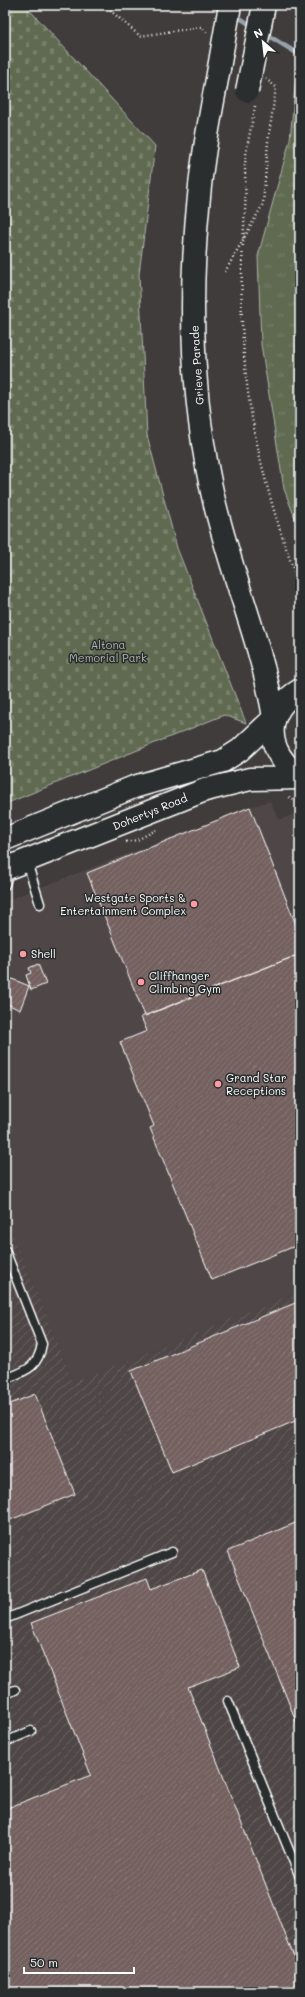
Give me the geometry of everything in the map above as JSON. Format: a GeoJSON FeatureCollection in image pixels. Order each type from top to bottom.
{"type":"FeatureCollection","features":[{"type":"Feature","properties":{"kind":"main road","name":"Grieve Parade"},"geometry":{"type":"LineString","coordinates":[[230,5],[200,184],[195,236],[193,288],[194,348],[204,444],[211,486],[222,535],[263,668],[274,718],[273,738],[279,754],[287,766],[300,777]]}},
{"type":"Feature","properties":{"kind":"main road"},"geometry":{"type":"LineString","coordinates":[[251,97],[264,5]]}},
{"type":"Feature","properties":{"kind":"main road"},"geometry":{"type":"LineString","coordinates":[[5,839],[140,785],[223,761],[240,750],[274,718],[288,699],[300,690]]}},
{"type":"Feature","properties":{"kind":"main road","name":"Dohertys Road"},"geometry":{"type":"LineString","coordinates":[[11,871],[205,790],[250,780],[300,777]]}},
{"type":"Feature","properties":{"kind":"lane"},"geometry":{"type":"LineString","coordinates":[[11,871],[40,904]]}},
{"type":"Feature","properties":{"kind":"lane"},"geometry":{"type":"LineString","coordinates":[[5,1250],[42,1344],[40,1356],[34,1366],[5,1379]]}},
{"type":"Feature","properties":{"kind":"lane"},"geometry":{"type":"LineString","coordinates":[[5,1619],[172,1552]]}},
{"type":"Feature","properties":{"kind":"lane"},"geometry":{"type":"LineString","coordinates":[[5,1694],[15,1690]]}},
{"type":"Feature","properties":{"kind":"lane"},"geometry":{"type":"LineString","coordinates":[[228,1701],[300,1877]]}},
{"type":"Feature","properties":{"kind":"lane"},"geometry":{"type":"LineString","coordinates":[[5,1742],[31,1731]]}},
{"type":"Feature","properties":{"kind":"path"},"geometry":{"type":"LineString","coordinates":[[251,97],[245,165],[242,273],[243,341],[252,414],[267,489],[284,544],[300,587]]}},
{"type":"Feature","properties":{"kind":"shaded area"},"geometry":{"type":"Polygon","coordinates":[[[270,801],[279,820],[296,813],[300,822],[300,1291],[73,1382],[5,1215],[5,901],[250,807],[270,801]]]}},
{"type":"Feature","properties":{"kind":"shaded area"},"geometry":{"type":"Polygon","coordinates":[[[5,1215],[73,1382],[300,1291],[300,1992],[5,1992],[5,1215]]]}},
{"type":"Feature","properties":{"kind":"green space","name":"Altona Memorial Park"},"geometry":{"type":"Polygon","coordinates":[[[5,5],[25,5],[155,146],[139,274],[147,435],[177,548],[246,723],[224,715],[5,804],[5,5]]]}},
{"type":"Feature","properties":{"kind":"green space"},"geometry":{"type":"Polygon","coordinates":[[[298,54],[300,55],[300,531],[284,489],[261,344],[258,256],[290,140],[298,54]]]}},
{"type":"Feature","properties":{"kind":"building","name":"Westgate Sports & Entertainment Complex"},"geometry":{"type":"Polygon","coordinates":[[[250,807],[300,935],[300,954],[145,1016],[87,873],[250,807]]]}},
{"type":"Feature","properties":{"kind":"building","name":"Grand Star Receptions"},"geometry":{"type":"Polygon","coordinates":[[[300,954],[300,1244],[212,1280],[150,1128],[154,1126],[120,1042],[147,1031],[141,1017],[300,954]]]}},
{"type":"Feature","properties":{"kind":"building"},"geometry":{"type":"Polygon","coordinates":[[[38,964],[46,984],[31,990],[26,975],[31,973],[29,968],[38,964]]]}},
{"type":"Feature","properties":{"kind":"building"},"geometry":{"type":"Polygon","coordinates":[[[5,976],[29,986],[20,1010],[5,1003],[5,976]]]}},
{"type":"Feature","properties":{"kind":"building"},"geometry":{"type":"Polygon","coordinates":[[[300,1301],[300,1419],[172,1472],[131,1371],[300,1301]]]}},
{"type":"Feature","properties":{"kind":"building"},"geometry":{"type":"Polygon","coordinates":[[[35,1394],[75,1494],[5,1522],[5,1406],[35,1394]]]}},
{"type":"Feature","properties":{"kind":"building"},"geometry":{"type":"Polygon","coordinates":[[[300,1521],[300,1731],[228,1551],[300,1521]]]}},
{"type":"Feature","properties":{"kind":"building"},"geometry":{"type":"Polygon","coordinates":[[[202,1570],[240,1667],[188,1687],[300,1972],[300,1992],[5,1992],[5,1809],[91,1775],[31,1623],[147,1578],[151,1589],[202,1570]]]}},
{"type":"Feature","properties":{"kind":"waterway"},"geometry":{"type":"LineString","coordinates":[[235,15],[254,27]]}},
{"type":"Feature","properties":{"kind":"waterway"},"geometry":{"type":"LineString","coordinates":[[264,33],[300,55]]}},
{"type":"Feature","properties":{"kind":"place","name":"Westgate Sports & Entertainment Complex"},"geometry":{"type":"Point","coordinates":[194,904]}},
{"type":"Feature","properties":{"kind":"place","name":"Shell"},"geometry":{"type":"Point","coordinates":[23,954]}},
{"type":"Feature","properties":{"kind":"place","name":"Cliffhanger Climbing Gym"},"geometry":{"type":"Point","coordinates":[141,982]}},
{"type":"Feature","properties":{"kind":"place","name":"Grand Star Receptions"},"geometry":{"type":"Point","coordinates":[218,1084]}}]}
